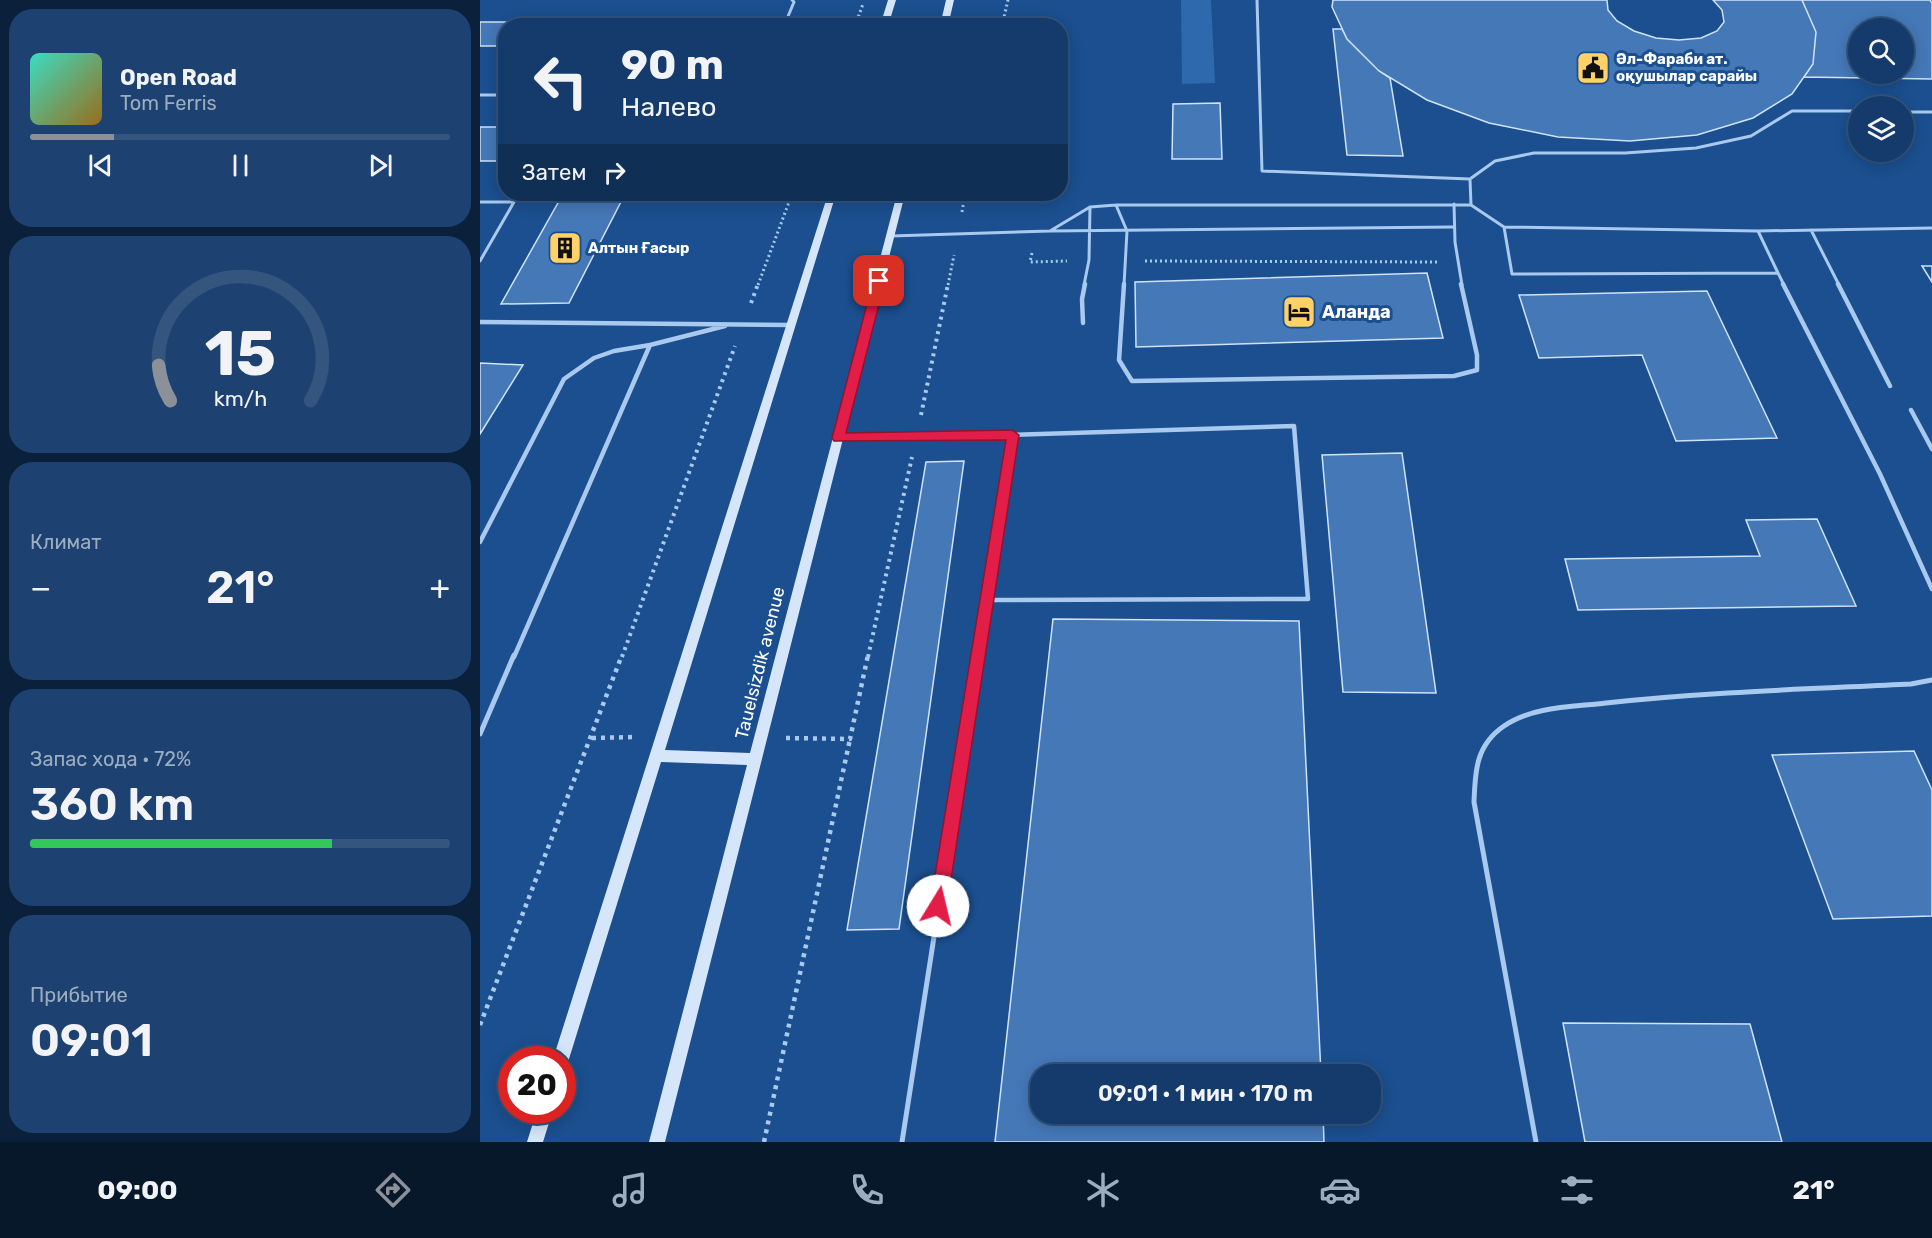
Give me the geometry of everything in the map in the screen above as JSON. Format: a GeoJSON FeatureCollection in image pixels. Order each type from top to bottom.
{"type":"FeatureCollection","features":[{"type":"Feature","properties":{"kind":"main road"},"geometry":{"type":"LineString","coordinates":[[886,18],[892,0]]}},
{"type":"Feature","properties":{"kind":"main road"},"geometry":{"type":"LineString","coordinates":[[946,18],[950,0]]}},
{"type":"Feature","properties":{"kind":"main road"},"geometry":{"type":"LineString","coordinates":[[565,1046],[830,201]]}},
{"type":"Feature","properties":{"kind":"main road","name":"Tauelsizdik avenue"},"geometry":{"type":"LineString","coordinates":[[657,1142],[899,201]]}},
{"type":"Feature","properties":{"kind":"main road"},"geometry":{"type":"LineString","coordinates":[[657,756],[756,759]]}},
{"type":"Feature","properties":{"kind":"main road"},"geometry":{"type":"LineString","coordinates":[[535,1142],[541,1124]]}},
{"type":"Feature","properties":{"kind":"lane"},"geometry":{"type":"LineString","coordinates":[[787,18],[794,2],[792,0]]}},
{"type":"Feature","properties":{"kind":"lane"},"geometry":{"type":"LineString","coordinates":[[1257,0],[1262,171],[1470,179],[1495,161],[1534,153],[1625,153],[1696,148],[1752,136],[1792,111],[1848,111]]}},
{"type":"Feature","properties":{"kind":"lane"},"geometry":{"type":"LineString","coordinates":[[480,95],[498,95]]}},
{"type":"Feature","properties":{"kind":"lane"},"geometry":{"type":"LineString","coordinates":[[1914,112],[1932,112]]}},
{"type":"Feature","properties":{"kind":"lane"},"geometry":{"type":"LineString","coordinates":[[1470,179],[1471,205]]}},
{"type":"Feature","properties":{"kind":"lane"},"geometry":{"type":"LineString","coordinates":[[480,202],[514,202],[480,261]]}},
{"type":"Feature","properties":{"kind":"lane"},"geometry":{"type":"LineString","coordinates":[[1116,204],[1127,231],[1119,360],[1132,381],[1454,376],[1477,370],[1478,355],[1457,262],[1453,227],[1454,204]]}},
{"type":"Feature","properties":{"kind":"lane"},"geometry":{"type":"LineString","coordinates":[[1050,231],[1090,207],[1116,204],[1471,205],[1504,227],[1758,231],[1932,228]]}},
{"type":"Feature","properties":{"kind":"lane"},"geometry":{"type":"LineString","coordinates":[[1083,323],[1082,299],[1089,260],[1090,207]]}},
{"type":"Feature","properties":{"kind":"lane"},"geometry":{"type":"LineString","coordinates":[[891,236],[1050,231],[1453,227]]}},
{"type":"Feature","properties":{"kind":"lane"},"geometry":{"type":"LineString","coordinates":[[1504,227],[1512,274],[1778,273]]}},
{"type":"Feature","properties":{"kind":"lane"},"geometry":{"type":"LineString","coordinates":[[1810,230],[1890,386]]}},
{"type":"Feature","properties":{"kind":"lane"},"geometry":{"type":"LineString","coordinates":[[1758,231],[1880,474],[1932,589]]}},
{"type":"Feature","properties":{"kind":"lane"},"geometry":{"type":"LineString","coordinates":[[480,322],[791,325]]}},
{"type":"Feature","properties":{"kind":"lane"},"geometry":{"type":"LineString","coordinates":[[480,542],[564,379],[581,363],[604,353],[650,345],[725,326]]}},
{"type":"Feature","properties":{"kind":"lane"},"geometry":{"type":"LineString","coordinates":[[480,734],[650,345]]}},
{"type":"Feature","properties":{"kind":"lane"},"geometry":{"type":"LineString","coordinates":[[1911,410],[1932,449]]}},
{"type":"Feature","properties":{"kind":"lane"},"geometry":{"type":"LineString","coordinates":[[838,438],[1294,426],[1308,600],[986,600]]}},
{"type":"Feature","properties":{"kind":"lane"},"geometry":{"type":"LineString","coordinates":[[902,1142],[1012,435]]}},
{"type":"Feature","properties":{"kind":"lane"},"geometry":{"type":"LineString","coordinates":[[1536,1142],[1474,802],[1475,758],[1489,740],[1505,725],[1541,712],[1633,700],[1911,684],[1932,680]]}},
{"type":"Feature","properties":{"kind":"path"},"geometry":{"type":"LineString","coordinates":[[858,18],[865,0]]}},
{"type":"Feature","properties":{"kind":"path"},"geometry":{"type":"LineString","coordinates":[[1004,18],[1008,0]]}},
{"type":"Feature","properties":{"kind":"path"},"geometry":{"type":"LineString","coordinates":[[480,1025],[592,738],[789,201]]}},
{"type":"Feature","properties":{"kind":"path"},"geometry":{"type":"LineString","coordinates":[[764,1142],[959,234],[964,201]]}},
{"type":"Feature","properties":{"kind":"path"},"geometry":{"type":"LineString","coordinates":[[1035,232],[1030,262],[1089,260]]}},
{"type":"Feature","properties":{"kind":"path"},"geometry":{"type":"LineString","coordinates":[[1126,261],[1457,262]]}},
{"type":"Feature","properties":{"kind":"path"},"geometry":{"type":"LineString","coordinates":[[592,738],[662,737]]}},
{"type":"Feature","properties":{"kind":"path"},"geometry":{"type":"LineString","coordinates":[[761,737],[850,739]]}},
{"type":"Feature","properties":{"kind":"shaded area"},"geometry":{"type":"Polygon","coordinates":[[[1181,0],[1211,0],[1215,83],[1182,84],[1181,0]]]}},
{"type":"Feature","properties":{"kind":"building","name":"Әл-Фараби ат. оқушылар сарайы"},"geometry":{"type":"Polygon","coordinates":[[[1333,0],[1607,0],[1608,10],[1617,21],[1634,31],[1656,38],[1679,40],[1701,38],[1717,31],[1724,22],[1722,10],[1713,0],[1802,0],[1816,32],[1813,64],[1792,94],[1753,118],[1697,135],[1630,141],[1558,137],[1489,123],[1427,100],[1379,71],[1347,39],[1332,7],[1333,0]]]}},
{"type":"Feature","properties":{"kind":"building"},"geometry":{"type":"Polygon","coordinates":[[[1802,0],[1930,0],[1932,3],[1932,79],[1914,79],[1914,18],[1848,18],[1848,78],[1804,77],[1813,64],[1816,32],[1802,0]]]}},
{"type":"Feature","properties":{"kind":"building"},"geometry":{"type":"Polygon","coordinates":[[[480,22],[498,22],[498,46],[480,46],[480,22]]]}},
{"type":"Feature","properties":{"kind":"building"},"geometry":{"type":"Polygon","coordinates":[[[1333,29],[1342,29],[1347,39],[1379,71],[1390,78],[1403,156],[1347,155],[1333,29]]]}},
{"type":"Feature","properties":{"kind":"building"},"geometry":{"type":"Polygon","coordinates":[[[1220,103],[1222,159],[1172,159],[1173,104],[1220,103]]]}},
{"type":"Feature","properties":{"kind":"building"},"geometry":{"type":"Polygon","coordinates":[[[480,127],[498,127],[498,161],[480,161],[480,127]]]}},
{"type":"Feature","properties":{"kind":"building","name":"Алтын Ғасыр"},"geometry":{"type":"Polygon","coordinates":[[[559,201],[621,201],[569,303],[501,304],[559,201]]]}},
{"type":"Feature","properties":{"kind":"building"},"geometry":{"type":"Polygon","coordinates":[[[1922,266],[1932,266],[1932,282],[1922,266]]]}},
{"type":"Feature","properties":{"kind":"building"},"geometry":{"type":"Polygon","coordinates":[[[1922,266],[1932,266],[1932,282],[1922,266]]]}},
{"type":"Feature","properties":{"kind":"building"},"geometry":{"type":"Polygon","coordinates":[[[1427,273],[1443,338],[1136,347],[1135,282],[1427,273]]]}},
{"type":"Feature","properties":{"kind":"building"},"geometry":{"type":"Polygon","coordinates":[[[1707,291],[1777,438],[1676,441],[1642,355],[1539,358],[1519,295],[1707,291]]]}},
{"type":"Feature","properties":{"kind":"building"},"geometry":{"type":"Polygon","coordinates":[[[480,363],[523,365],[480,434],[480,363]]]}},
{"type":"Feature","properties":{"kind":"building"},"geometry":{"type":"Polygon","coordinates":[[[1402,453],[1436,693],[1343,692],[1322,455],[1402,453]]]}},
{"type":"Feature","properties":{"kind":"building"},"geometry":{"type":"Polygon","coordinates":[[[964,461],[899,929],[847,930],[926,462],[964,461]]]}},
{"type":"Feature","properties":{"kind":"building"},"geometry":{"type":"Polygon","coordinates":[[[1817,519],[1856,606],[1578,610],[1565,559],[1760,556],[1746,520],[1817,519]]]}},
{"type":"Feature","properties":{"kind":"building"},"geometry":{"type":"Polygon","coordinates":[[[1053,619],[1299,621],[1321,1064],[1030,1064],[1030,1124],[1323,1124],[1324,1142],[995,1142],[1053,619]]]}},
{"type":"Feature","properties":{"kind":"building"},"geometry":{"type":"Polygon","coordinates":[[[1914,751],[1932,790],[1932,916],[1833,919],[1772,755],[1914,751]]]}},
{"type":"Feature","properties":{"kind":"building"},"geometry":{"type":"Polygon","coordinates":[[[1563,1023],[1750,1024],[1782,1142],[1585,1142],[1563,1023]]]}},
{"type":"Feature","properties":{"kind":"place","name":"Әл-Фараби ат. оқушылар сарайы"},"geometry":{"type":"Point","coordinates":[1593,68]}},
{"type":"Feature","properties":{"kind":"place","name":"Алтын Ғасыр"},"geometry":{"type":"Point","coordinates":[565,248]}},
{"type":"Feature","properties":{"kind":"place","name":"Аланда"},"geometry":{"type":"Point","coordinates":[1299,312]}},
{"type":"Feature","properties":{"kind":"route"},"geometry":{"type":"LineString","coordinates":[[879,281],[838,438],[1012,435],[938,906]]}}]}
